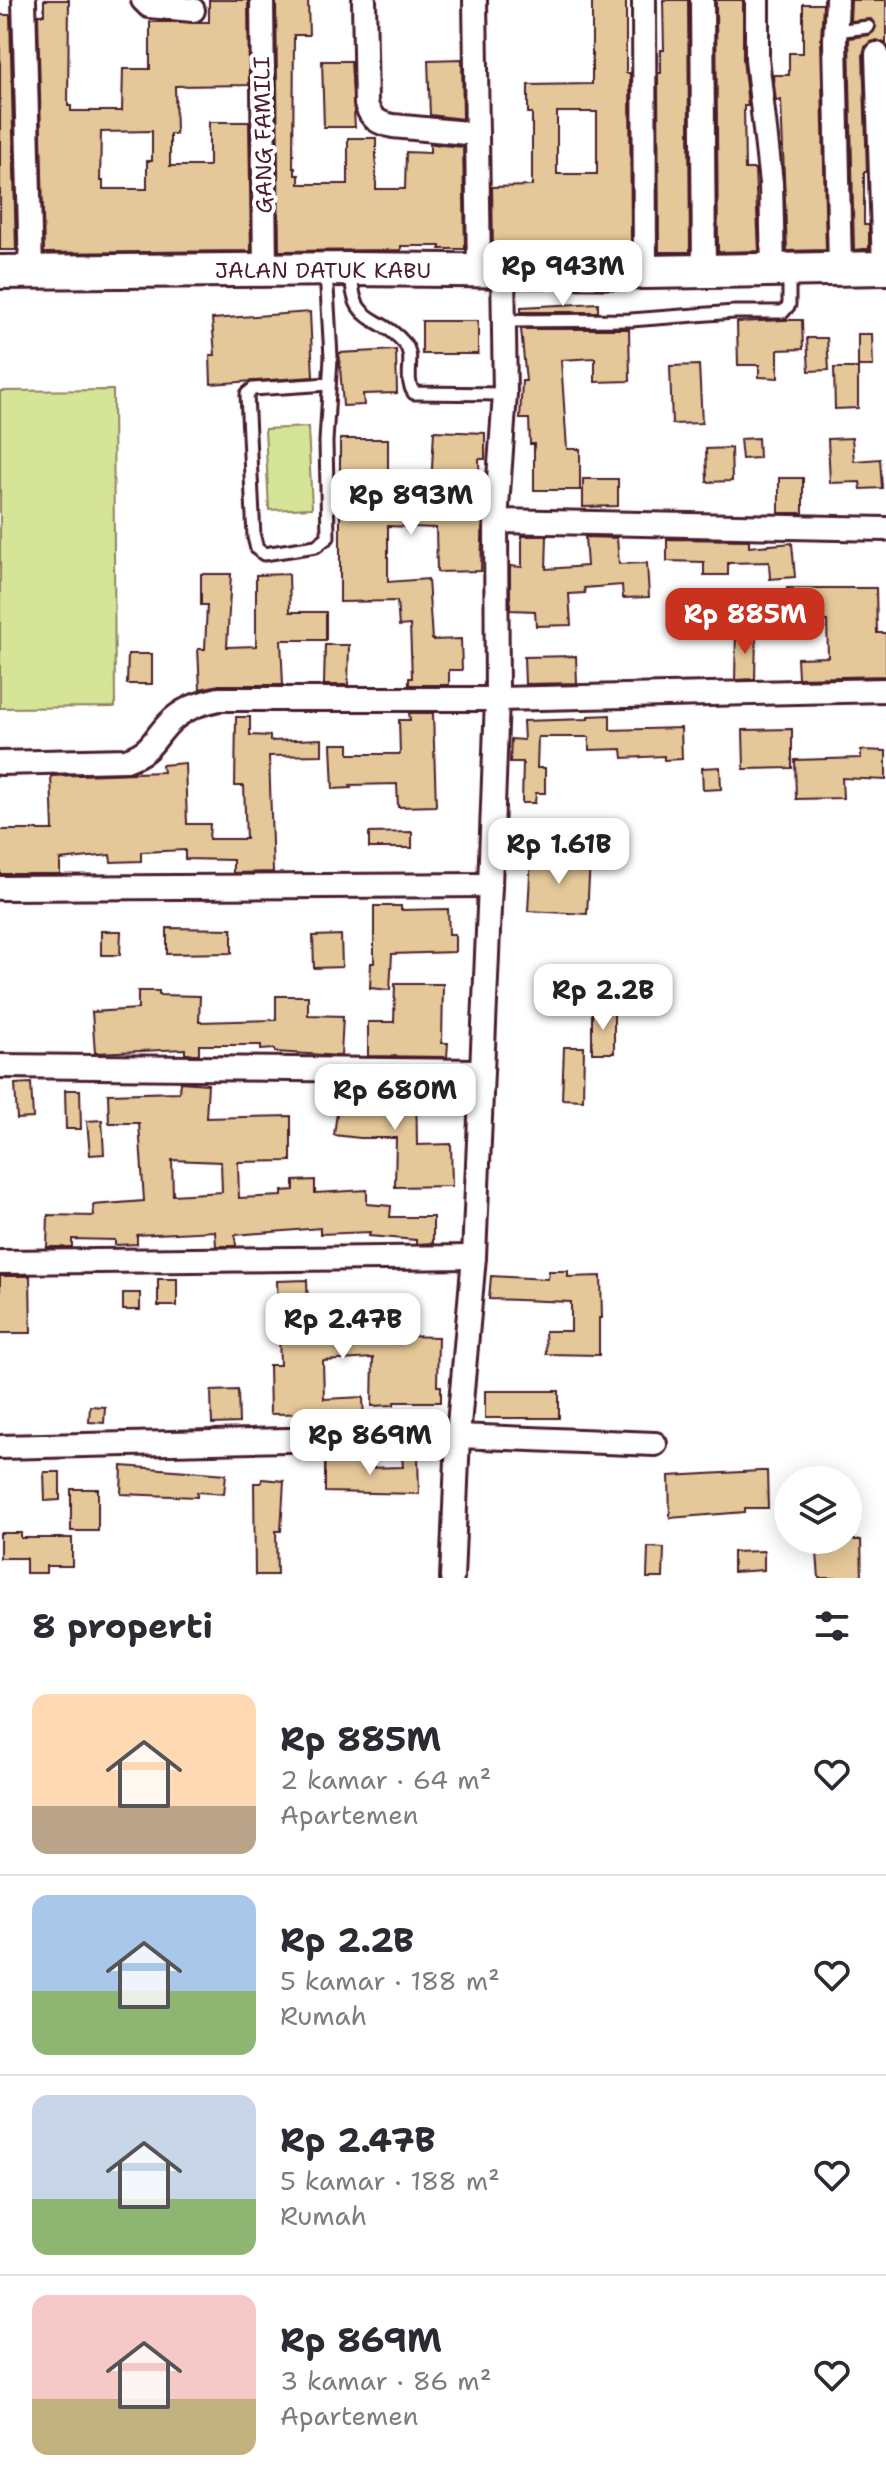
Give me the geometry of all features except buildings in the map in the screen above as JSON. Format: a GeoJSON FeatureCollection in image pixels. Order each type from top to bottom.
{"type":"FeatureCollection","features":[{"type":"Feature","properties":{"kind":"street"},"geometry":{"type":"LineString","coordinates":[[15,272],[24,0]]}},
{"type":"Feature","properties":{"kind":"street"},"geometry":{"type":"LineString","coordinates":[[143,0],[149,6],[193,10]]}},
{"type":"Feature","properties":{"kind":"street","name":"GANG FAMILI"},"geometry":{"type":"LineString","coordinates":[[262,0],[265,269]]}},
{"type":"Feature","properties":{"kind":"street"},"geometry":{"type":"LineString","coordinates":[[364,0],[366,104],[373,118],[380,124],[477,134]]}},
{"type":"Feature","properties":{"kind":"street"},"geometry":{"type":"LineString","coordinates":[[452,1578],[458,1436],[474,1257],[497,699],[496,521],[505,394],[503,321],[491,270],[477,134],[475,0]]}},
{"type":"Feature","properties":{"kind":"street"},"geometry":{"type":"LineString","coordinates":[[644,0],[645,272]]}},
{"type":"Feature","properties":{"kind":"street"},"geometry":{"type":"LineString","coordinates":[[702,0],[704,271]]}},
{"type":"Feature","properties":{"kind":"street"},"geometry":{"type":"LineString","coordinates":[[757,0],[757,59],[781,270]]}},
{"type":"Feature","properties":{"kind":"street"},"geometry":{"type":"LineString","coordinates":[[837,0],[840,269]]}},
{"type":"Feature","properties":{"kind":"street"},"geometry":{"type":"LineString","coordinates":[[877,54],[885,268]]}},
{"type":"Feature","properties":{"kind":"street","name":"JALAN DATUK KABU"},"geometry":{"type":"LineString","coordinates":[[15,272],[265,269],[645,272],[885,268]]}},
{"type":"Feature","properties":{"kind":"street"},"geometry":{"type":"LineString","coordinates":[[496,521],[886,529]]}},
{"type":"Feature","properties":{"kind":"street"},"geometry":{"type":"LineString","coordinates":[[0,763],[126,760],[142,755],[151,748],[167,725],[182,712],[219,699],[497,699],[886,690]]}},
{"type":"Feature","properties":{"kind":"street"},"geometry":{"type":"LineString","coordinates":[[0,888],[490,885]]}},
{"type":"Feature","properties":{"kind":"street"},"geometry":{"type":"LineString","coordinates":[[0,1066],[480,1071]]}},
{"type":"Feature","properties":{"kind":"street"},"geometry":{"type":"LineString","coordinates":[[0,1262],[474,1257]]}},
{"type":"Feature","properties":{"kind":"street"},"geometry":{"type":"LineString","coordinates":[[0,1447],[458,1436],[655,1444]]}},
{"type":"Feature","properties":{"kind":"lane"},"geometry":{"type":"LineString","coordinates":[[836,31],[868,27]]}},
{"type":"Feature","properties":{"kind":"lane"},"geometry":{"type":"LineString","coordinates":[[329,384],[253,389],[247,394],[254,537],[257,549],[264,554],[316,546],[328,537],[326,442],[339,269]]}},
{"type":"Feature","properties":{"kind":"lane"},"geometry":{"type":"LineString","coordinates":[[339,269],[352,284],[360,310],[398,338],[409,353],[409,387],[414,393],[505,394]]}},
{"type":"Feature","properties":{"kind":"lane"},"geometry":{"type":"LineString","coordinates":[[503,321],[631,320],[734,312],[783,312],[789,305],[781,270]]}},
{"type":"Feature","properties":{"kind":"green space"},"geometry":{"type":"Polygon","coordinates":[[[113,390],[115,707],[0,708],[0,391],[113,390]]]}},
{"type":"Feature","properties":{"kind":"green space"},"geometry":{"type":"Polygon","coordinates":[[[308,427],[312,508],[269,510],[265,429],[308,427]]]}}]}
